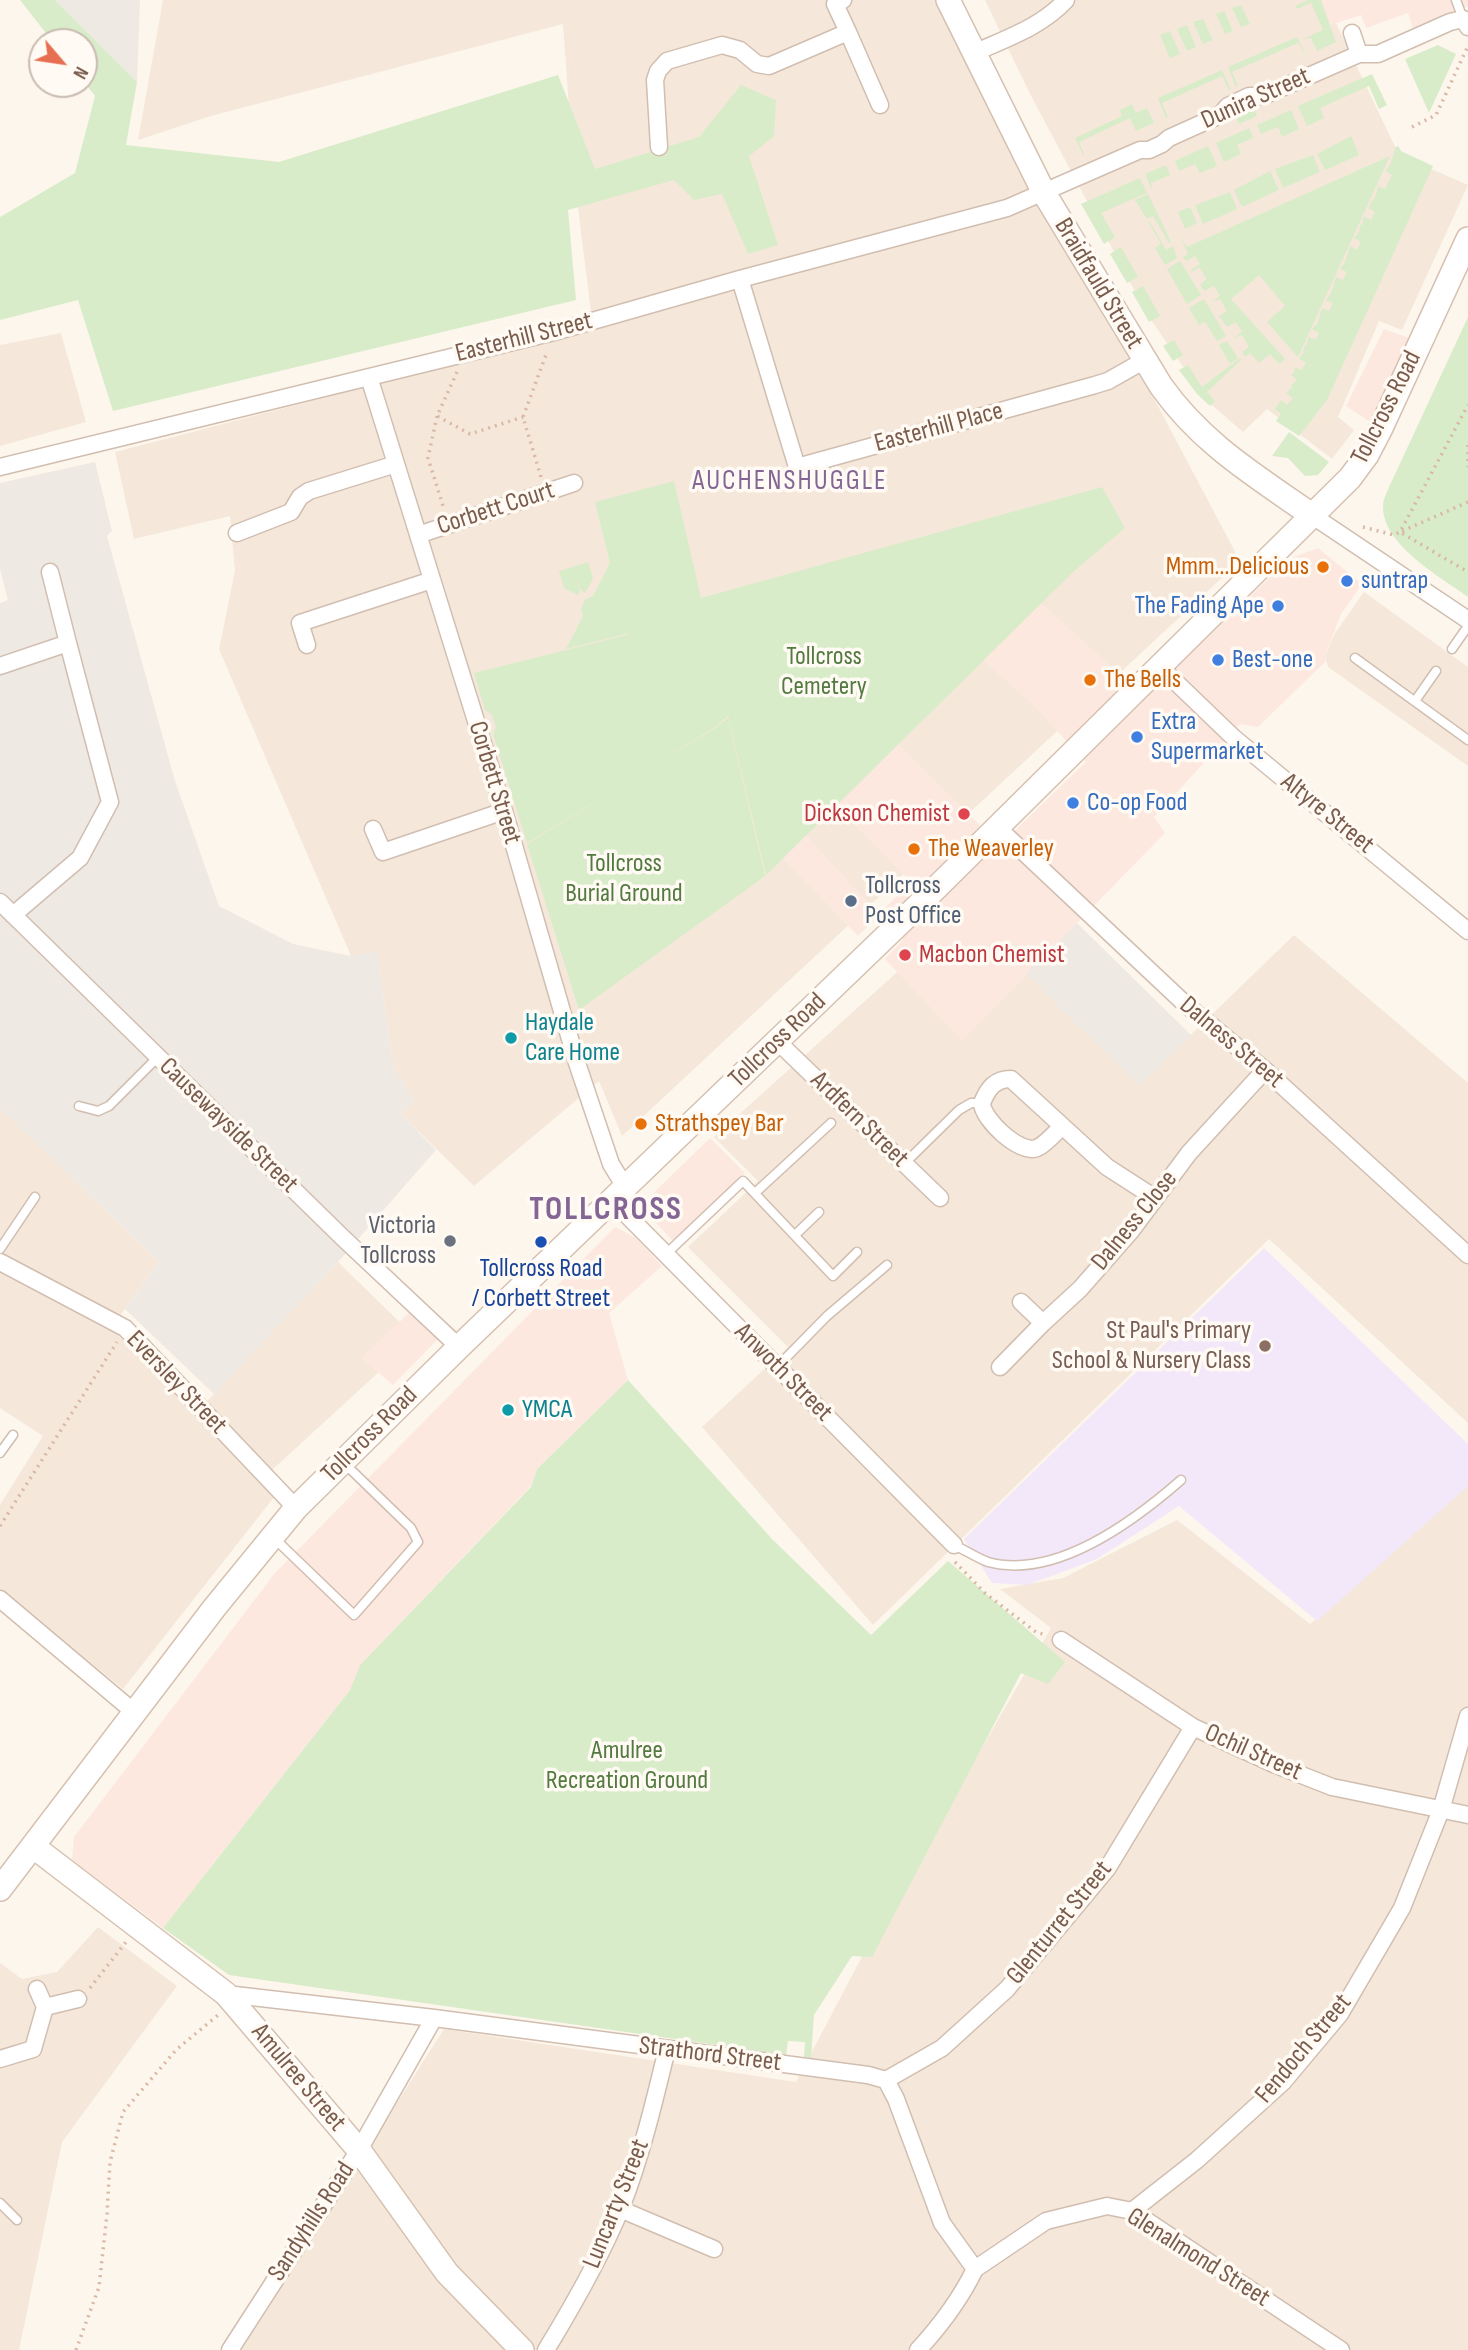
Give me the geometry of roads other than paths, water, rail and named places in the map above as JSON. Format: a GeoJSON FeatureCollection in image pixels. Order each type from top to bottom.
{"type":"FeatureCollection","features":[{"type":"Feature","properties":{"kind":"street","name":"Braidfauld Street"},"geometry":{"type":"LineString","coordinates":[[948,0],[1044,193],[1177,409],[1225,454],[1313,516]]}},
{"type":"Feature","properties":{"kind":"street"},"geometry":{"type":"LineString","coordinates":[[974,52],[1028,29],[1066,0]]}},
{"type":"Feature","properties":{"kind":"street"},"geometry":{"type":"LineString","coordinates":[[837,1],[880,105]]}},
{"type":"Feature","properties":{"kind":"street","name":"Dunira Street"},"geometry":{"type":"LineString","coordinates":[[1044,193],[1140,150],[1149,150],[1220,115],[1230,105],[1249,96],[1263,96],[1360,54],[1375,55],[1450,22],[1466,23]]}},
{"type":"Feature","properties":{"kind":"street"},"geometry":{"type":"LineString","coordinates":[[659,147],[655,80],[658,71],[667,61],[722,45],[740,50],[757,64],[769,66],[848,32]]}},
{"type":"Feature","properties":{"kind":"street"},"geometry":{"type":"LineString","coordinates":[[1352,33],[1360,54]]}},
{"type":"Feature","properties":{"kind":"street","name":"Easterhill Street"},"geometry":{"type":"LineString","coordinates":[[0,467],[554,332],[1007,208],[1044,193]]}},
{"type":"Feature","properties":{"kind":"street","name":"Tollcross Road"},"geometry":{"type":"LineString","coordinates":[[0,1889],[134,1713],[296,1508],[459,1347],[778,1042],[1350,478],[1367,455],[1468,239]]}},
{"type":"Feature","properties":{"kind":"street","name":"Easterhill Place"},"geometry":{"type":"LineString","coordinates":[[740,279],[797,467],[1108,381],[1145,360]]}},
{"type":"Feature","properties":{"kind":"street","name":"Corbett Street"},"geometry":{"type":"LineString","coordinates":[[369,377],[504,811],[618,1194]]}},
{"type":"Feature","properties":{"kind":"street"},"geometry":{"type":"LineString","coordinates":[[237,533],[291,512],[300,496],[309,491],[396,464]]}},
{"type":"Feature","properties":{"kind":"street","name":"Corbett Court"},"geometry":{"type":"LineString","coordinates":[[418,535],[574,483]]}},
{"type":"Feature","properties":{"kind":"street"},"geometry":{"type":"LineString","coordinates":[[1313,516],[1468,620]]}},
{"type":"Feature","properties":{"kind":"street"},"geometry":{"type":"LineString","coordinates":[[13,915],[79,858],[110,802],[50,572]]}},
{"type":"Feature","properties":{"kind":"street"},"geometry":{"type":"LineString","coordinates":[[307,645],[300,623],[432,580]]}},
{"type":"Feature","properties":{"kind":"street"},"geometry":{"type":"LineString","coordinates":[[0,666],[68,643]]}},
{"type":"Feature","properties":{"kind":"street","name":"Altyre Street"},"geometry":{"type":"LineString","coordinates":[[1158,665],[1234,738],[1468,931]]}},
{"type":"Feature","properties":{"kind":"street"},"geometry":{"type":"LineString","coordinates":[[373,829],[383,852],[504,811]]}},
{"type":"Feature","properties":{"kind":"street","name":"Dalness Street"},"geometry":{"type":"LineString","coordinates":[[997,827],[1184,1003],[1265,1070],[1468,1255]]}},
{"type":"Feature","properties":{"kind":"street","name":"Causewayside Street"},"geometry":{"type":"LineString","coordinates":[[0,902],[342,1237],[459,1347]]}},
{"type":"Feature","properties":{"kind":"street","name":"Ardfern Street"},"geometry":{"type":"LineString","coordinates":[[778,1042],[940,1198]]}},
{"type":"Feature","properties":{"kind":"street","name":"Dalness Close"},"geometry":{"type":"LineString","coordinates":[[1000,1367],[1080,1289],[1131,1231],[1189,1153],[1265,1070]]}},
{"type":"Feature","properties":{"kind":"street"},"geometry":{"type":"LineString","coordinates":[[1062,1126],[1038,1148],[1017,1146],[984,1112],[982,1103],[993,1084],[1003,1079],[1011,1079],[1107,1167],[1155,1198]]}},
{"type":"Feature","properties":{"kind":"street","name":"Anwoth Street"},"geometry":{"type":"LineString","coordinates":[[618,1194],[665,1255],[954,1545]]}},
{"type":"Feature","properties":{"kind":"street","name":"Eversley Street"},"geometry":{"type":"LineString","coordinates":[[0,1262],[125,1328],[296,1508]]}},
{"type":"Feature","properties":{"kind":"street"},"geometry":{"type":"LineString","coordinates":[[1021,1302],[1043,1323]]}},
{"type":"Feature","properties":{"kind":"street"},"geometry":{"type":"LineString","coordinates":[[0,1599],[134,1713]]}},
{"type":"Feature","properties":{"kind":"street","name":"Ochil Street"},"geometry":{"type":"LineString","coordinates":[[1061,1640],[1193,1727],[1276,1765],[1332,1787],[1468,1815]]}},
{"type":"Feature","properties":{"kind":"street","name":"Fendoch Street"},"geometry":{"type":"LineString","coordinates":[[1132,2211],[1197,2160],[1283,2082],[1340,2014],[1402,1908],[1441,1810],[1468,1716]]}},
{"type":"Feature","properties":{"kind":"street","name":"Glenturret Street"},"geometry":{"type":"LineString","coordinates":[[886,2080],[942,2048],[1007,1989],[1107,1869],[1193,1727]]}},
{"type":"Feature","properties":{"kind":"street","name":"Amulree Street"},"geometry":{"type":"LineString","coordinates":[[34,1847],[230,1998],[359,2150],[447,2273],[522,2350]]}},
{"type":"Feature","properties":{"kind":"street"},"geometry":{"type":"LineString","coordinates":[[0,2059],[33,2049],[45,2007],[37,1989]]}},
{"type":"Feature","properties":{"kind":"street","name":"Strathord Street"},"geometry":{"type":"LineString","coordinates":[[230,1998],[434,2018],[867,2075],[886,2080]]}},
{"type":"Feature","properties":{"kind":"street"},"geometry":{"type":"LineString","coordinates":[[45,2007],[78,1999]]}},
{"type":"Feature","properties":{"kind":"street","name":"Sandyhills Road"},"geometry":{"type":"LineString","coordinates":[[230,2350],[359,2150],[434,2018]]}},
{"type":"Feature","properties":{"kind":"street","name":"Luncarty Street"},"geometry":{"type":"LineString","coordinates":[[546,2350],[577,2298],[620,2208],[645,2135],[667,2049]]}},
{"type":"Feature","properties":{"kind":"street"},"geometry":{"type":"LineString","coordinates":[[886,2080],[896,2099],[942,2223],[975,2269],[965,2290],[940,2326],[918,2350]]}},
{"type":"Feature","properties":{"kind":"street","name":"Glenalmond Street"},"geometry":{"type":"LineString","coordinates":[[975,2269],[1046,2221],[1107,2206],[1132,2211],[1341,2350]]}},
{"type":"Feature","properties":{"kind":"street"},"geometry":{"type":"LineString","coordinates":[[620,2208],[713,2249]]}},
{"type":"Feature","properties":{"kind":"lane"},"geometry":{"type":"LineString","coordinates":[[1456,0],[1466,23]]}},
{"type":"Feature","properties":{"kind":"lane"},"geometry":{"type":"LineString","coordinates":[[1452,649],[1468,626]]}},
{"type":"Feature","properties":{"kind":"lane"},"geometry":{"type":"LineString","coordinates":[[1355,658],[1468,740]]}},
{"type":"Feature","properties":{"kind":"lane"},"geometry":{"type":"LineString","coordinates":[[1415,701],[1436,671]]}},
{"type":"Feature","properties":{"kind":"lane"},"geometry":{"type":"LineString","coordinates":[[79,1105],[98,1111],[109,1106],[158,1057]]}},
{"type":"Feature","properties":{"kind":"lane"},"geometry":{"type":"LineString","coordinates":[[905,1163],[959,1110],[971,1104],[982,1103]]}},
{"type":"Feature","properties":{"kind":"lane"},"geometry":{"type":"LineString","coordinates":[[755,1193],[831,1123]]}},
{"type":"Feature","properties":{"kind":"lane"},"geometry":{"type":"LineString","coordinates":[[665,1255],[743,1181],[834,1276],[857,1252]]}},
{"type":"Feature","properties":{"kind":"lane"},"geometry":{"type":"LineString","coordinates":[[0,1249],[35,1197]]}},
{"type":"Feature","properties":{"kind":"lane"},"geometry":{"type":"LineString","coordinates":[[795,1235],[819,1212]]}},
{"type":"Feature","properties":{"kind":"lane"},"geometry":{"type":"LineString","coordinates":[[777,1367],[827,1316],[887,1265]]}},
{"type":"Feature","properties":{"kind":"lane"},"geometry":{"type":"LineString","coordinates":[[0,1453],[13,1436]]}},
{"type":"Feature","properties":{"kind":"lane"},"geometry":{"type":"LineString","coordinates":[[272,1537],[354,1615],[418,1542],[411,1528],[343,1461]]}},
{"type":"Feature","properties":{"kind":"lane"},"geometry":{"type":"LineString","coordinates":[[954,1545],[988,1562],[1025,1565],[1068,1556],[1110,1532],[1162,1497],[1181,1480]]}},
{"type":"Feature","properties":{"kind":"lane"},"geometry":{"type":"LineString","coordinates":[[0,2203],[17,2220]]}},
{"type":"Feature","properties":{"kind":"place","name":"Mmm...Delicious"},"geometry":{"type":"Point","coordinates":[1323,567]}},
{"type":"Feature","properties":{"kind":"place","name":"suntrap"},"geometry":{"type":"Point","coordinates":[1347,581]}},
{"type":"Feature","properties":{"kind":"place","name":"The Fading Ape"},"geometry":{"type":"Point","coordinates":[1278,606]}},
{"type":"Feature","properties":{"kind":"place","name":"Best-one"},"geometry":{"type":"Point","coordinates":[1218,660]}},
{"type":"Feature","properties":{"kind":"place","name":"The Bells"},"geometry":{"type":"Point","coordinates":[1090,680]}},
{"type":"Feature","properties":{"kind":"place","name":"Extra Supermarket"},"geometry":{"type":"Point","coordinates":[1137,737]}},
{"type":"Feature","properties":{"kind":"place","name":"Co-op Food"},"geometry":{"type":"Point","coordinates":[1073,803]}},
{"type":"Feature","properties":{"kind":"place","name":"Dickson Chemist"},"geometry":{"type":"Point","coordinates":[964,814]}},
{"type":"Feature","properties":{"kind":"place","name":"The Weaverley"},"geometry":{"type":"Point","coordinates":[914,849]}},
{"type":"Feature","properties":{"kind":"place","name":"Tollcross Post Office"},"geometry":{"type":"Point","coordinates":[851,901]}},
{"type":"Feature","properties":{"kind":"place","name":"Macbon Chemist"},"geometry":{"type":"Point","coordinates":[905,955]}},
{"type":"Feature","properties":{"kind":"place","name":"Haydale Care Home"},"geometry":{"type":"Point","coordinates":[511,1038]}},
{"type":"Feature","properties":{"kind":"place","name":"Strathspey Bar"},"geometry":{"type":"Point","coordinates":[641,1124]}},
{"type":"Feature","properties":{"kind":"place","name":"Victoria Tollcross"},"geometry":{"type":"Point","coordinates":[450,1241]}},
{"type":"Feature","properties":{"kind":"place","name":"Tollcross Road / Corbett Street"},"geometry":{"type":"Point","coordinates":[541,1242]}},
{"type":"Feature","properties":{"kind":"place","name":"St Paul's Primary School & Nursery Class"},"geometry":{"type":"Point","coordinates":[1265,1346]}},
{"type":"Feature","properties":{"kind":"place","name":"YMCA"},"geometry":{"type":"Point","coordinates":[508,1410]}},
{"type":"Feature","properties":{"kind":"district","name":"AUCHENSHUGGLE"},"geometry":{"type":"Point","coordinates":[790,482]}},
{"type":"Feature","properties":{"kind":"district","name":"TOLLCROSS"},"geometry":{"type":"Point","coordinates":[606,1211]}},
{"type":"Feature","properties":{"kind":"park label","name":"Tollcross Cemetery"},"geometry":{"type":"Point","coordinates":[824,672]}},
{"type":"Feature","properties":{"kind":"park label","name":"Tollcross Burial Ground"},"geometry":{"type":"Point","coordinates":[624,879]}},
{"type":"Feature","properties":{"kind":"park label","name":"Amulree Recreation Ground"},"geometry":{"type":"Point","coordinates":[627,1766]}}]}
